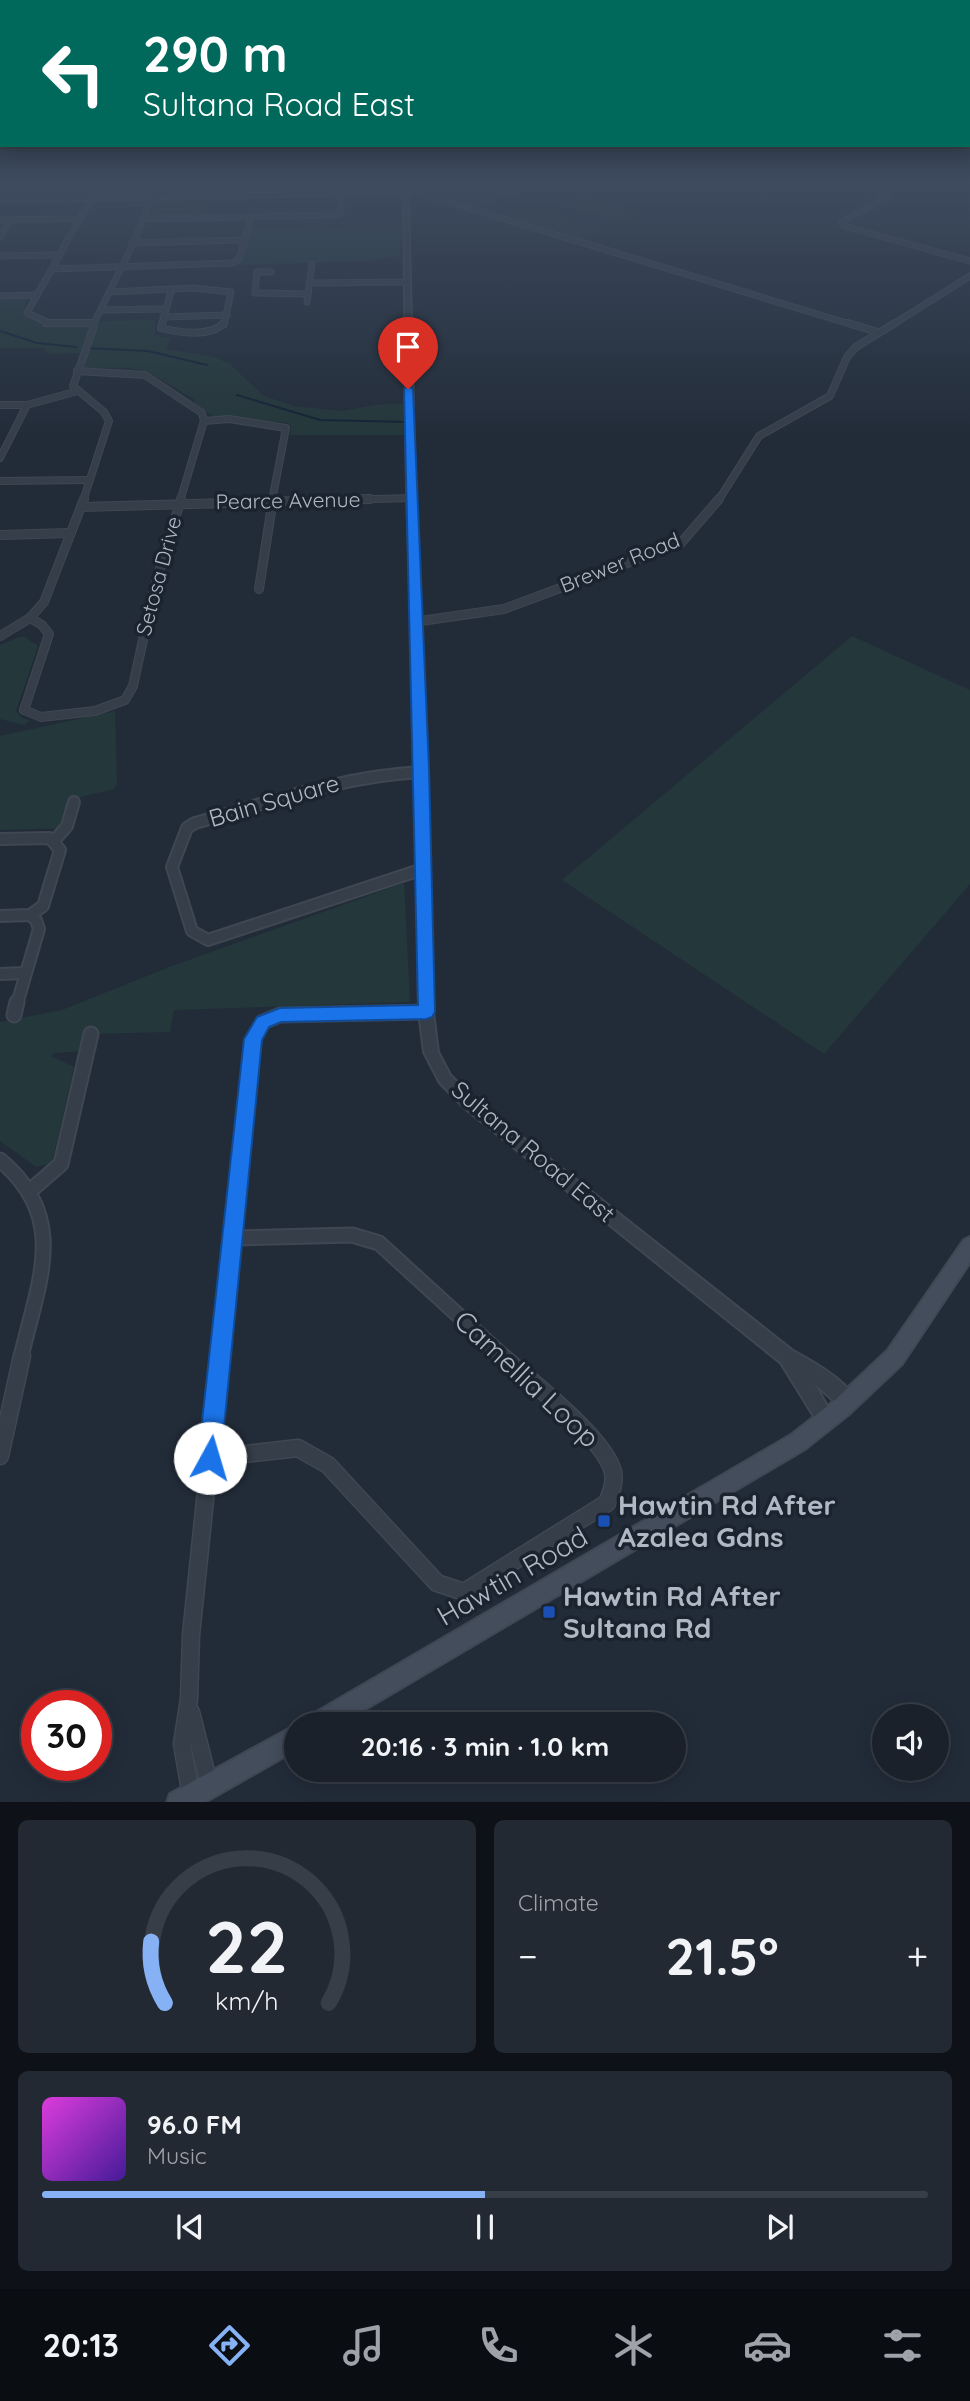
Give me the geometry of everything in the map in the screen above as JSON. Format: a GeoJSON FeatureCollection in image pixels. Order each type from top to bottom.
{"type":"FeatureCollection","features":[{"type":"Feature","properties":{"kind":"main road","name":"Hawtin Road"},"geometry":{"type":"LineString","coordinates":[[338,1712],[797,1443],[848,1402],[895,1357],[970,1246]]}},
{"type":"Feature","properties":{"kind":"main road"},"geometry":{"type":"LineString","coordinates":[[194,1795],[284,1744]]}},
{"type":"Feature","properties":{"kind":"street"},"geometry":{"type":"LineString","coordinates":[[93,323],[54,324],[30,317],[27,313],[52,269],[114,268]]}},
{"type":"Feature","properties":{"kind":"street"},"geometry":{"type":"LineString","coordinates":[[0,636],[27,620],[44,601],[81,507],[108,426],[108,416],[72,383],[93,323],[103,310],[120,268]]}},
{"type":"Feature","properties":{"kind":"street"},"geometry":{"type":"LineString","coordinates":[[307,302],[312,268]]}},
{"type":"Feature","properties":{"kind":"street","name":"Sultana Road East"},"geometry":{"type":"LineString","coordinates":[[408,268],[414,622],[421,772],[426,1012],[431,1052],[445,1079],[471,1105],[787,1357],[807,1366],[848,1402]]}},
{"type":"Feature","properties":{"kind":"street"},"geometry":{"type":"LineString","coordinates":[[668,268],[878,332]]}},
{"type":"Feature","properties":{"kind":"street"},"geometry":{"type":"LineString","coordinates":[[244,272],[271,272]]}},
{"type":"Feature","properties":{"kind":"street"},"geometry":{"type":"LineString","coordinates":[[257,272],[255,293],[308,294]]}},
{"type":"Feature","properties":{"kind":"street","name":"Brewer Road"},"geometry":{"type":"LineString","coordinates":[[414,622],[503,609],[681,543],[717,503],[759,436],[830,396],[846,357],[878,332],[970,276]]}},
{"type":"Feature","properties":{"kind":"street"},"geometry":{"type":"LineString","coordinates":[[310,283],[408,282]]}},
{"type":"Feature","properties":{"kind":"street"},"geometry":{"type":"LineString","coordinates":[[110,292],[171,291],[230,291],[224,325],[218,329],[180,331],[161,328],[171,291]]}},
{"type":"Feature","properties":{"kind":"street"},"geometry":{"type":"LineString","coordinates":[[0,296],[37,295]]}},
{"type":"Feature","properties":{"kind":"street"},"geometry":{"type":"LineString","coordinates":[[103,310],[165,309]]}},
{"type":"Feature","properties":{"kind":"street"},"geometry":{"type":"LineString","coordinates":[[163,317],[227,315]]}},
{"type":"Feature","properties":{"kind":"street"},"geometry":{"type":"LineString","coordinates":[[77,371],[145,375],[198,408],[204,421],[229,419],[285,426],[260,589]]}},
{"type":"Feature","properties":{"kind":"street"},"geometry":{"type":"LineString","coordinates":[[0,405],[23,405],[78,391]]}},
{"type":"Feature","properties":{"kind":"street"},"geometry":{"type":"LineString","coordinates":[[0,458],[23,405]]}},
{"type":"Feature","properties":{"kind":"street","name":"Setosa Drive"},"geometry":{"type":"LineString","coordinates":[[27,620],[43,630],[48,642],[24,710],[33,716],[44,717],[86,712],[119,704],[127,699],[154,589],[204,421]]}},
{"type":"Feature","properties":{"kind":"street"},"geometry":{"type":"LineString","coordinates":[[0,481],[90,480]]}},
{"type":"Feature","properties":{"kind":"street","name":"Pearce Avenue"},"geometry":{"type":"LineString","coordinates":[[81,507],[411,498]]}},
{"type":"Feature","properties":{"kind":"street"},"geometry":{"type":"LineString","coordinates":[[0,535],[71,533]]}},
{"type":"Feature","properties":{"kind":"street","name":"Bain Square"},"geometry":{"type":"LineString","coordinates":[[421,772],[393,772],[356,778],[195,823],[187,828],[172,867],[192,931],[208,940],[423,869]]}},
{"type":"Feature","properties":{"kind":"street"},"geometry":{"type":"LineString","coordinates":[[54,841],[67,826],[74,802]]}},
{"type":"Feature","properties":{"kind":"street"},"geometry":{"type":"LineString","coordinates":[[0,839],[43,837],[54,841],[60,850],[45,902],[39,910],[30,915],[0,916]]}},
{"type":"Feature","properties":{"kind":"street"},"geometry":{"type":"LineString","coordinates":[[14,1015],[24,973],[39,929],[36,920],[30,915]]}},
{"type":"Feature","properties":{"kind":"street"},"geometry":{"type":"LineString","coordinates":[[0,974],[24,973]]}},
{"type":"Feature","properties":{"kind":"street"},"geometry":{"type":"LineString","coordinates":[[194,1795],[183,1744],[189,1699],[191,1635],[253,1039],[263,1022],[280,1015],[426,1012]]}},
{"type":"Feature","properties":{"kind":"street"},"geometry":{"type":"LineString","coordinates":[[31,1190],[61,1164],[91,1034]]}},
{"type":"Feature","properties":{"kind":"street"},"geometry":{"type":"LineString","coordinates":[[0,1160],[20,1176],[31,1190],[43,1224],[44,1254],[0,1456]]}},
{"type":"Feature","properties":{"kind":"street","name":"Camellia Loop"},"geometry":{"type":"LineString","coordinates":[[210,1458],[298,1448],[328,1465],[437,1583],[464,1592],[607,1503],[614,1489],[615,1472],[601,1446],[379,1243],[352,1236],[232,1238]]}},
{"type":"Feature","properties":{"kind":"street","name":"Sultana Road East"},"geometry":{"type":"LineString","coordinates":[[787,1357],[798,1378],[818,1403],[826,1420]]}},
{"type":"Feature","properties":{"kind":"shaded area"},"geometry":{"type":"Polygon","coordinates":[[[0,297],[25,298],[27,300],[22,315],[43,322],[155,320],[155,335],[171,338],[166,349],[214,357],[230,364],[264,396],[295,406],[342,411],[374,405],[409,403],[410,435],[290,435],[291,426],[288,423],[214,417],[194,403],[195,400],[147,371],[128,368],[78,368],[85,353],[51,354],[44,351],[45,348],[0,348],[0,297]]]}},
{"type":"Feature","properties":{"kind":"shaded area"},"geometry":{"type":"Polygon","coordinates":[[[852,636],[970,690],[970,884],[824,1054],[562,880],[852,636]]]}},
{"type":"Feature","properties":{"kind":"shaded area"},"geometry":{"type":"Polygon","coordinates":[[[25,637],[38,646],[16,711],[22,718],[29,720],[24,725],[0,719],[0,645],[25,637]]]}},
{"type":"Feature","properties":{"kind":"shaded area"},"geometry":{"type":"Polygon","coordinates":[[[115,711],[117,784],[114,789],[72,799],[66,828],[0,830],[0,736],[115,711]]]}},
{"type":"Feature","properties":{"kind":"shaded area"},"geometry":{"type":"Polygon","coordinates":[[[404,883],[410,1002],[174,1010],[170,1032],[92,1034],[88,1051],[54,1053],[51,1056],[74,1067],[52,1163],[36,1167],[0,1141],[0,1022],[62,1010],[172,966],[404,883]]]}},
{"type":"Feature","properties":{"kind":"waterway"},"geometry":{"type":"LineString","coordinates":[[0,331],[37,343],[76,347]]}},
{"type":"Feature","properties":{"kind":"waterway"},"geometry":{"type":"LineString","coordinates":[[85,348],[148,351],[207,365]]}},
{"type":"Feature","properties":{"kind":"waterway"},"geometry":{"type":"LineString","coordinates":[[237,395],[320,420],[409,422]]}},
{"type":"Feature","properties":{"kind":"place","name":"Hawtin Rd After Azalea Gdns"},"geometry":{"type":"Point","coordinates":[604,1521]}},
{"type":"Feature","properties":{"kind":"place","name":"Hawtin Rd After Sultana Rd"},"geometry":{"type":"Point","coordinates":[549,1612]}},
{"type":"Feature","properties":{"kind":"route"},"geometry":{"type":"LineString","coordinates":[[210,1458],[253,1039],[263,1022],[280,1015],[426,1012],[408,389]]}}]}
